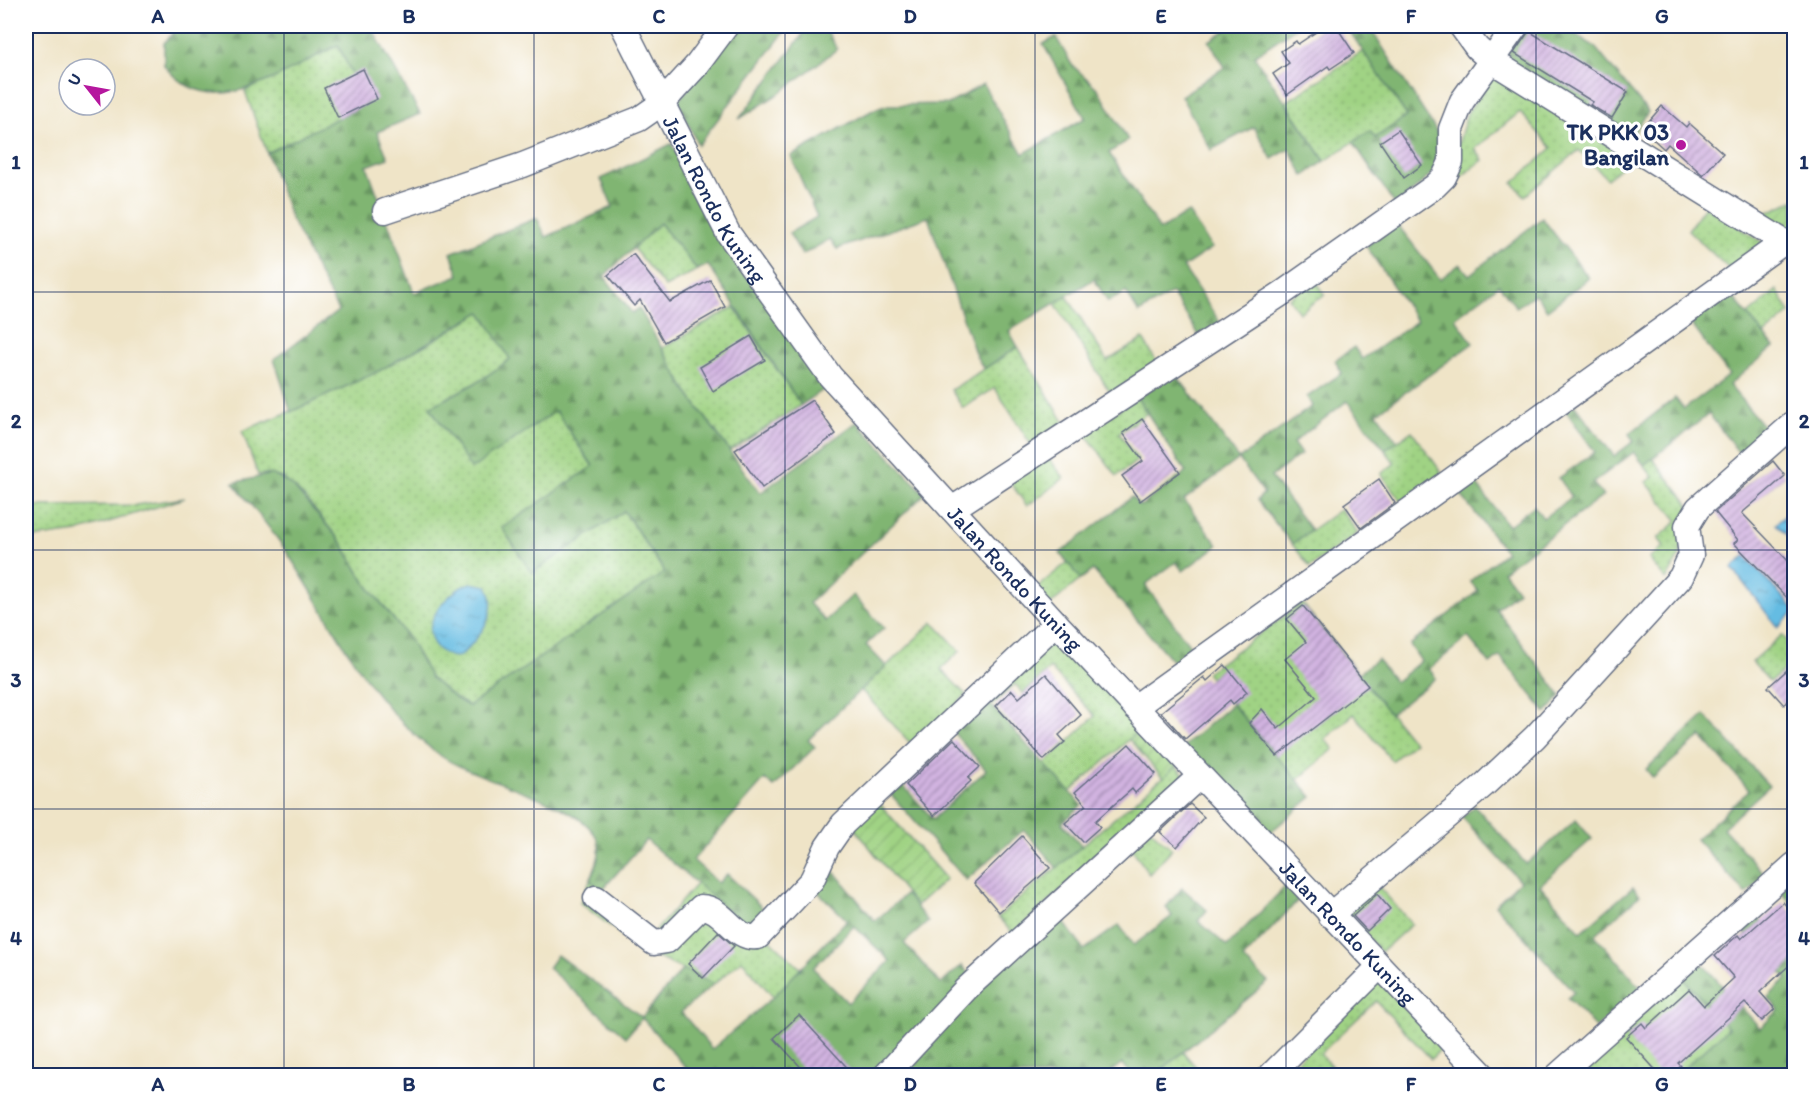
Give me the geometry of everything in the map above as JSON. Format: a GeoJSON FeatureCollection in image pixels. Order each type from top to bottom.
{"type":"FeatureCollection","features":[{"type":"Feature","properties":{"kind":"street","name":"Jalan Rondo Kuning"},"geometry":{"type":"LineString","coordinates":[[623,26],[728,232],[778,306],[856,407],[1330,915],[1484,1076]]}},
{"type":"Feature","properties":{"kind":"street"},"geometry":{"type":"LineString","coordinates":[[386,211],[577,145],[639,119],[662,103],[697,65],[726,26]]}},
{"type":"Feature","properties":{"kind":"street"},"geometry":{"type":"LineString","coordinates":[[1135,707],[1789,245],[1492,62],[1477,48],[1461,26]]}},
{"type":"Feature","properties":{"kind":"street"},"geometry":{"type":"LineString","coordinates":[[952,509],[1274,298],[1435,186],[1444,177],[1451,162],[1451,129],[1462,101],[1516,26]]}},
{"type":"Feature","properties":{"kind":"street"},"geometry":{"type":"LineString","coordinates":[[1330,915],[1484,784],[1535,737],[1681,577],[1691,555],[1687,526],[1698,508],[1794,423]]}},
{"type":"Feature","properties":{"kind":"street"},"geometry":{"type":"LineString","coordinates":[[596,898],[654,943],[667,941],[701,908],[712,910],[747,937],[758,937],[812,880],[828,847],[843,824],[1056,623]]}},
{"type":"Feature","properties":{"kind":"street"},"geometry":{"type":"LineString","coordinates":[[885,1076],[966,989],[1200,776]]}},
{"type":"Feature","properties":{"kind":"street"},"geometry":{"type":"LineString","coordinates":[[1557,1076],[1794,865]]}},
{"type":"Feature","properties":{"kind":"street"},"geometry":{"type":"LineString","coordinates":[[1270,1076],[1379,967]]}},
{"type":"Feature","properties":{"kind":"green space"},"geometry":{"type":"Polygon","coordinates":[[[179,26],[382,26],[374,32],[420,114],[377,132],[388,158],[367,166],[414,293],[459,275],[451,253],[537,218],[546,237],[613,207],[601,179],[671,144],[829,386],[801,405],[708,265],[697,270],[660,223],[604,276],[632,313],[639,308],[687,392],[760,493],[857,422],[925,494],[809,603],[825,621],[853,595],[884,628],[866,645],[886,666],[808,740],[815,747],[774,787],[765,779],[693,860],[718,883],[727,874],[770,915],[756,926],[743,923],[646,840],[602,890],[590,880],[599,851],[598,841],[589,827],[552,804],[458,766],[414,735],[371,686],[284,548],[233,483],[272,474],[293,486],[342,543],[364,581],[409,639],[431,678],[456,699],[469,706],[665,572],[624,511],[532,573],[502,528],[593,466],[556,411],[471,469],[430,407],[481,380],[510,359],[481,312],[379,371],[291,412],[274,359],[338,311],[291,219],[267,153],[366,104],[338,45],[295,68],[249,88],[226,93],[204,92],[183,83],[164,65],[164,43],[179,26]]]}},
{"type":"Feature","properties":{"kind":"green space"},"geometry":{"type":"Polygon","coordinates":[[[737,26],[789,26],[698,145],[678,101],[737,26]]]}},
{"type":"Feature","properties":{"kind":"green space"},"geometry":{"type":"Polygon","coordinates":[[[809,26],[824,26],[837,49],[780,93],[739,119],[809,26]]]}},
{"type":"Feature","properties":{"kind":"green space"},"geometry":{"type":"Polygon","coordinates":[[[1232,26],[1298,26],[1254,56],[1325,161],[1304,176],[1289,149],[1272,159],[1254,127],[1211,150],[1181,96],[1225,67],[1209,41],[1232,26]]]}},
{"type":"Feature","properties":{"kind":"green space"},"geometry":{"type":"Polygon","coordinates":[[[1346,26],[1369,26],[1440,137],[1437,169],[1396,206],[1353,142],[1370,131],[1375,138],[1407,116],[1346,26]]]}},
{"type":"Feature","properties":{"kind":"green space"},"geometry":{"type":"Polygon","coordinates":[[[1504,26],[1562,26],[1594,46],[1648,112],[1631,137],[1508,60],[1504,26]]]}},
{"type":"Feature","properties":{"kind":"green space"},"geometry":{"type":"Polygon","coordinates":[[[1056,37],[1072,65],[1098,89],[1128,140],[1109,153],[1160,230],[1188,212],[1212,248],[1183,267],[1221,324],[1200,337],[1172,293],[1139,313],[1126,292],[1108,302],[1094,279],[1009,331],[1018,347],[984,369],[976,356],[928,217],[837,249],[830,239],[802,255],[789,233],[817,217],[791,156],[873,110],[888,105],[949,104],[983,84],[1023,154],[1085,118],[1043,44],[1056,37]]]}},
{"type":"Feature","properties":{"kind":"green space"},"geometry":{"type":"Polygon","coordinates":[[[338,45],[367,104],[267,153],[245,91],[338,45]]]}},
{"type":"Feature","properties":{"kind":"green space"},"geometry":{"type":"Polygon","coordinates":[[[1363,51],[1407,116],[1375,138],[1370,131],[1325,161],[1286,102],[1363,51]]]}},
{"type":"Feature","properties":{"kind":"green space"},"geometry":{"type":"Polygon","coordinates":[[[1495,73],[1630,159],[1607,179],[1579,150],[1525,196],[1513,183],[1552,148],[1520,112],[1475,149],[1483,160],[1446,188],[1467,113],[1495,73]]]}},
{"type":"Feature","properties":{"kind":"green space"},"geometry":{"type":"Polygon","coordinates":[[[1794,200],[1794,237],[1760,216],[1794,200]]]}},
{"type":"Feature","properties":{"kind":"green space"},"geometry":{"type":"Polygon","coordinates":[[[1705,206],[1765,244],[1729,269],[1688,230],[1705,206]]]}},
{"type":"Feature","properties":{"kind":"green space"},"geometry":{"type":"Polygon","coordinates":[[[1542,218],[1589,278],[1547,310],[1535,294],[1516,307],[1499,285],[1455,318],[1473,343],[1377,413],[1397,441],[1385,450],[1347,401],[1293,443],[1301,454],[1271,477],[1311,530],[1292,544],[1257,500],[1264,493],[1239,459],[1312,406],[1307,397],[1342,373],[1335,361],[1354,347],[1362,359],[1417,321],[1366,246],[1397,224],[1440,279],[1460,264],[1469,275],[1542,218]]]}},
{"type":"Feature","properties":{"kind":"green space"},"geometry":{"type":"Polygon","coordinates":[[[660,223],[697,270],[665,287],[633,248],[660,223]]]}},
{"type":"Feature","properties":{"kind":"green space"},"geometry":{"type":"Polygon","coordinates":[[[1315,280],[1325,294],[1299,313],[1289,298],[1315,280]]]}},
{"type":"Feature","properties":{"kind":"green space"},"geometry":{"type":"Polygon","coordinates":[[[1777,290],[1790,313],[1764,335],[1748,315],[1777,290]]]}},
{"type":"Feature","properties":{"kind":"green space"},"geometry":{"type":"Polygon","coordinates":[[[1729,292],[1774,347],[1729,385],[1769,433],[1742,457],[1709,414],[1644,465],[1634,452],[1593,483],[1603,496],[1503,571],[1518,591],[1496,609],[1561,696],[1546,713],[1500,656],[1490,664],[1468,637],[1429,669],[1436,678],[1390,714],[1358,674],[1377,659],[1395,682],[1421,661],[1410,645],[1478,591],[1470,581],[1506,552],[1457,490],[1473,479],[1508,526],[1534,506],[1543,518],[1572,497],[1559,478],[1595,452],[1566,411],[1575,405],[1614,456],[1634,441],[1629,434],[1675,398],[1684,409],[1729,375],[1689,321],[1729,292]]]}},
{"type":"Feature","properties":{"kind":"green space"},"geometry":{"type":"Polygon","coordinates":[[[1067,296],[1107,361],[1143,339],[1158,364],[1111,394],[1055,303],[1067,296]]]}},
{"type":"Feature","properties":{"kind":"green space"},"geometry":{"type":"Polygon","coordinates":[[[734,307],[801,405],[730,451],[687,392],[662,348],[734,307]]]}},
{"type":"Feature","properties":{"kind":"green space"},"geometry":{"type":"Polygon","coordinates":[[[481,311],[511,359],[481,380],[430,407],[471,468],[556,411],[593,467],[502,528],[532,573],[624,511],[665,573],[469,706],[456,699],[431,678],[409,639],[364,581],[342,543],[305,498],[283,478],[266,474],[258,475],[242,431],[304,406],[365,377],[481,311]],[[470,583],[431,632],[438,648],[450,656],[486,586],[470,583]]]}},
{"type":"Feature","properties":{"kind":"green space"},"geometry":{"type":"Polygon","coordinates":[[[1018,347],[1065,423],[1031,445],[995,388],[963,408],[951,390],[1018,347]]]}},
{"type":"Feature","properties":{"kind":"green space"},"geometry":{"type":"Polygon","coordinates":[[[1175,373],[1239,459],[1184,500],[1218,545],[1183,571],[1176,562],[1145,585],[1194,651],[1176,665],[1093,570],[1081,579],[1060,553],[1132,497],[1140,506],[1186,472],[1137,398],[1175,373]]]}},
{"type":"Feature","properties":{"kind":"green space"},"geometry":{"type":"Polygon","coordinates":[[[1137,398],[1147,413],[1119,433],[1138,460],[1117,476],[1084,432],[1137,398]]]}},
{"type":"Feature","properties":{"kind":"green space"},"geometry":{"type":"Polygon","coordinates":[[[1412,431],[1442,473],[1402,502],[1381,474],[1395,463],[1385,450],[1412,431]]]}},
{"type":"Feature","properties":{"kind":"green space"},"geometry":{"type":"Polygon","coordinates":[[[1047,456],[1064,478],[1027,506],[1009,481],[1047,456]]]}},
{"type":"Feature","properties":{"kind":"green space"},"geometry":{"type":"Polygon","coordinates":[[[1652,458],[1690,506],[1680,555],[1666,580],[1649,559],[1664,546],[1658,538],[1678,521],[1646,482],[1653,477],[1644,465],[1652,458]]]}},
{"type":"Feature","properties":{"kind":"green space"},"geometry":{"type":"Polygon","coordinates":[[[185,498],[77,532],[26,539],[26,506],[135,505],[185,498]]]}},
{"type":"Feature","properties":{"kind":"green space"},"geometry":{"type":"Polygon","coordinates":[[[1341,509],[1358,533],[1310,567],[1292,544],[1341,509]]]}},
{"type":"Feature","properties":{"kind":"green space"},"geometry":{"type":"Polygon","coordinates":[[[1068,562],[1081,579],[1050,605],[1035,589],[1068,562]]]}},
{"type":"Feature","properties":{"kind":"green space"},"geometry":{"type":"Polygon","coordinates":[[[1302,603],[1414,743],[1392,761],[1354,714],[1325,739],[1334,749],[1297,780],[1206,673],[1302,603]]]}},
{"type":"Feature","properties":{"kind":"green space"},"geometry":{"type":"Polygon","coordinates":[[[933,622],[960,651],[941,669],[966,695],[913,746],[861,690],[933,622]]]}},
{"type":"Feature","properties":{"kind":"green space"},"geometry":{"type":"Polygon","coordinates":[[[1782,635],[1794,649],[1794,661],[1770,682],[1752,662],[1782,635]]]}},
{"type":"Feature","properties":{"kind":"green space"},"geometry":{"type":"Polygon","coordinates":[[[1054,636],[1141,729],[1070,792],[1044,764],[1095,716],[1050,668],[1023,693],[1015,684],[991,706],[986,700],[1054,636]]]}},
{"type":"Feature","properties":{"kind":"green space"},"geometry":{"type":"Polygon","coordinates":[[[986,700],[1082,805],[1062,823],[1082,846],[1057,868],[1024,830],[966,880],[888,791],[899,781],[933,819],[986,770],[952,731],[986,700]]]}},
{"type":"Feature","properties":{"kind":"green space"},"geometry":{"type":"Polygon","coordinates":[[[1232,704],[1312,797],[1267,835],[1184,746],[1232,704]]]}},
{"type":"Feature","properties":{"kind":"green space"},"geometry":{"type":"Polygon","coordinates":[[[1705,715],[1769,786],[1723,828],[1766,876],[1746,894],[1696,839],[1749,790],[1701,736],[1653,778],[1646,769],[1705,715]]]}},
{"type":"Feature","properties":{"kind":"green space"},"geometry":{"type":"Polygon","coordinates":[[[1141,729],[1176,766],[1163,778],[1129,739],[1141,729]]]}},
{"type":"Feature","properties":{"kind":"green space"},"geometry":{"type":"Polygon","coordinates":[[[1176,766],[1186,777],[1013,934],[998,917],[1176,766]]]}},
{"type":"Feature","properties":{"kind":"green space"},"geometry":{"type":"Polygon","coordinates":[[[878,802],[946,879],[916,906],[852,825],[878,802]]]}},
{"type":"Feature","properties":{"kind":"green space"},"geometry":{"type":"Polygon","coordinates":[[[1475,806],[1526,864],[1576,820],[1592,839],[1540,885],[1581,932],[1633,887],[1640,895],[1595,935],[1641,988],[1596,1028],[1568,998],[1574,992],[1495,905],[1520,881],[1462,817],[1475,806]]]}},
{"type":"Feature","properties":{"kind":"green space"},"geometry":{"type":"Polygon","coordinates":[[[1150,829],[1172,849],[1149,874],[1131,847],[1150,829]]]}},
{"type":"Feature","properties":{"kind":"green space"},"geometry":{"type":"Polygon","coordinates":[[[827,863],[875,921],[906,894],[928,922],[904,943],[941,984],[962,965],[969,974],[1058,914],[1084,950],[1119,925],[1134,945],[1172,916],[1166,907],[1182,888],[1207,910],[1198,921],[1227,946],[1289,883],[1302,896],[1243,959],[1268,982],[1155,1075],[1132,1075],[1122,1063],[1106,1076],[687,1075],[690,1072],[642,1018],[626,1037],[548,968],[557,955],[642,1017],[683,969],[714,984],[681,1012],[712,1049],[773,997],[847,920],[814,888],[827,863]],[[854,926],[813,968],[848,1003],[890,961],[854,926]]]}},
{"type":"Feature","properties":{"kind":"green space"},"geometry":{"type":"Polygon","coordinates":[[[1794,877],[1794,906],[1780,890],[1794,877]]]}},
{"type":"Feature","properties":{"kind":"green space"},"geometry":{"type":"Polygon","coordinates":[[[590,880],[652,935],[697,883],[743,923],[756,926],[801,969],[773,997],[742,960],[714,984],[643,951],[580,903],[590,880]]]}},
{"type":"Feature","properties":{"kind":"green space"},"geometry":{"type":"Polygon","coordinates":[[[1378,886],[1412,924],[1381,952],[1345,913],[1378,886]]]}},
{"type":"Feature","properties":{"kind":"green space"},"geometry":{"type":"Polygon","coordinates":[[[1754,913],[1794,957],[1794,1075],[1686,1076],[1682,1070],[1728,1028],[1682,977],[1700,961],[1760,1028],[1779,1010],[1768,997],[1787,979],[1739,926],[1754,913]]]}},
{"type":"Feature","properties":{"kind":"green space"},"geometry":{"type":"Polygon","coordinates":[[[1682,977],[1728,1028],[1682,1070],[1686,1075],[1572,1076],[1682,977]]]}},
{"type":"Feature","properties":{"kind":"green space"},"geometry":{"type":"Polygon","coordinates":[[[1378,980],[1442,1048],[1431,1059],[1376,1001],[1320,1054],[1340,1075],[1282,1076],[1378,980]]]}},
{"type":"Feature","properties":{"kind":"green space"},"geometry":{"type":"Polygon","coordinates":[[[1183,1052],[1203,1075],[1159,1076],[1157,1074],[1183,1052]]]}},
{"type":"Feature","properties":{"kind":"water"},"geometry":{"type":"Polygon","coordinates":[[[1792,509],[1794,512],[1794,543],[1776,524],[1792,509]]]}},
{"type":"Feature","properties":{"kind":"water"},"geometry":{"type":"Polygon","coordinates":[[[1745,556],[1794,609],[1794,612],[1778,628],[1732,568],[1745,556]]]}},
{"type":"Feature","properties":{"kind":"water"},"geometry":{"type":"Polygon","coordinates":[[[470,583],[487,586],[491,595],[489,615],[486,624],[467,649],[460,656],[451,656],[442,652],[434,643],[430,634],[431,623],[443,603],[470,583]]]}},
{"type":"Feature","properties":{"kind":"building"},"geometry":{"type":"Polygon","coordinates":[[[1325,26],[1336,26],[1354,53],[1330,69],[1328,66],[1287,95],[1273,74],[1289,63],[1281,51],[1296,41],[1298,44],[1325,26]]]}},
{"type":"Feature","properties":{"kind":"building"},"geometry":{"type":"Polygon","coordinates":[[[1529,31],[1628,92],[1612,118],[1590,105],[1593,102],[1514,53],[1529,31]]]}},
{"type":"Feature","properties":{"kind":"building"},"geometry":{"type":"Polygon","coordinates":[[[363,69],[377,99],[338,118],[324,88],[363,69]]]}},
{"type":"Feature","properties":{"kind":"building","name":"TK PKK 03 Bangilan"},"geometry":{"type":"Polygon","coordinates":[[[1662,106],[1686,127],[1689,123],[1723,153],[1703,175],[1668,144],[1664,149],[1642,129],[1662,106]]]}},
{"type":"Feature","properties":{"kind":"building"},"geometry":{"type":"Polygon","coordinates":[[[1398,130],[1422,165],[1404,178],[1380,142],[1398,130]]]}},
{"type":"Feature","properties":{"kind":"building"},"geometry":{"type":"Polygon","coordinates":[[[633,254],[670,302],[710,280],[725,307],[664,342],[640,300],[634,306],[608,275],[633,254]]]}},
{"type":"Feature","properties":{"kind":"building"},"geometry":{"type":"Polygon","coordinates":[[[751,336],[765,360],[713,391],[700,367],[751,336]]]}},
{"type":"Feature","properties":{"kind":"building"},"geometry":{"type":"Polygon","coordinates":[[[812,400],[836,434],[762,488],[735,450],[812,400]]]}},
{"type":"Feature","properties":{"kind":"building"},"geometry":{"type":"Polygon","coordinates":[[[1142,419],[1180,472],[1140,501],[1122,476],[1143,461],[1123,433],[1142,419]]]}},
{"type":"Feature","properties":{"kind":"building"},"geometry":{"type":"Polygon","coordinates":[[[1773,461],[1785,476],[1742,513],[1794,567],[1794,605],[1734,543],[1738,540],[1715,512],[1773,461]]]}},
{"type":"Feature","properties":{"kind":"building"},"geometry":{"type":"Polygon","coordinates":[[[1379,479],[1395,503],[1361,528],[1344,504],[1379,479]]]}},
{"type":"Feature","properties":{"kind":"building"},"geometry":{"type":"Polygon","coordinates":[[[1303,606],[1368,686],[1277,756],[1249,723],[1262,709],[1278,729],[1316,697],[1285,659],[1306,642],[1287,619],[1303,606]]]}},
{"type":"Feature","properties":{"kind":"building"},"geometry":{"type":"Polygon","coordinates":[[[1794,664],[1794,695],[1784,705],[1768,687],[1794,664]]]}},
{"type":"Feature","properties":{"kind":"building"},"geometry":{"type":"Polygon","coordinates":[[[1225,665],[1247,692],[1233,704],[1230,700],[1185,739],[1161,712],[1204,677],[1207,681],[1225,665]]]}},
{"type":"Feature","properties":{"kind":"building"},"geometry":{"type":"Polygon","coordinates":[[[1046,674],[1081,715],[1059,735],[1065,742],[1044,760],[996,706],[1012,690],[1019,698],[1046,674]]]}},
{"type":"Feature","properties":{"kind":"building"},"geometry":{"type":"Polygon","coordinates":[[[954,739],[980,767],[968,778],[971,781],[934,816],[906,785],[954,739]]]}},
{"type":"Feature","properties":{"kind":"building"},"geometry":{"type":"Polygon","coordinates":[[[1129,744],[1156,774],[1135,793],[1132,789],[1095,821],[1100,827],[1083,842],[1065,823],[1086,805],[1075,792],[1129,744]]]}},
{"type":"Feature","properties":{"kind":"building"},"geometry":{"type":"Polygon","coordinates":[[[1190,804],[1204,817],[1177,847],[1160,832],[1190,804]]]}},
{"type":"Feature","properties":{"kind":"building"},"geometry":{"type":"Polygon","coordinates":[[[1022,836],[1050,868],[999,912],[974,883],[1022,836]]]}},
{"type":"Feature","properties":{"kind":"building"},"geometry":{"type":"Polygon","coordinates":[[[1377,894],[1390,909],[1367,931],[1353,916],[1377,894]]]}},
{"type":"Feature","properties":{"kind":"building"},"geometry":{"type":"Polygon","coordinates":[[[1783,902],[1794,915],[1794,961],[1760,992],[1775,1009],[1762,1021],[1745,1003],[1678,1063],[1681,1066],[1670,1076],[1661,1076],[1626,1037],[1642,1023],[1646,1028],[1689,989],[1704,1006],[1734,978],[1715,956],[1738,935],[1741,939],[1783,902]]]}},
{"type":"Feature","properties":{"kind":"building"},"geometry":{"type":"Polygon","coordinates":[[[718,932],[734,946],[703,978],[688,964],[718,932]]]}},
{"type":"Feature","properties":{"kind":"building"},"geometry":{"type":"Polygon","coordinates":[[[799,1015],[855,1076],[809,1076],[774,1038],[799,1015]]]}},
{"type":"Feature","properties":{"kind":"place","name":"TK PKK 03 Bangilan"},"geometry":{"type":"Point","coordinates":[1681,145]}}]}
